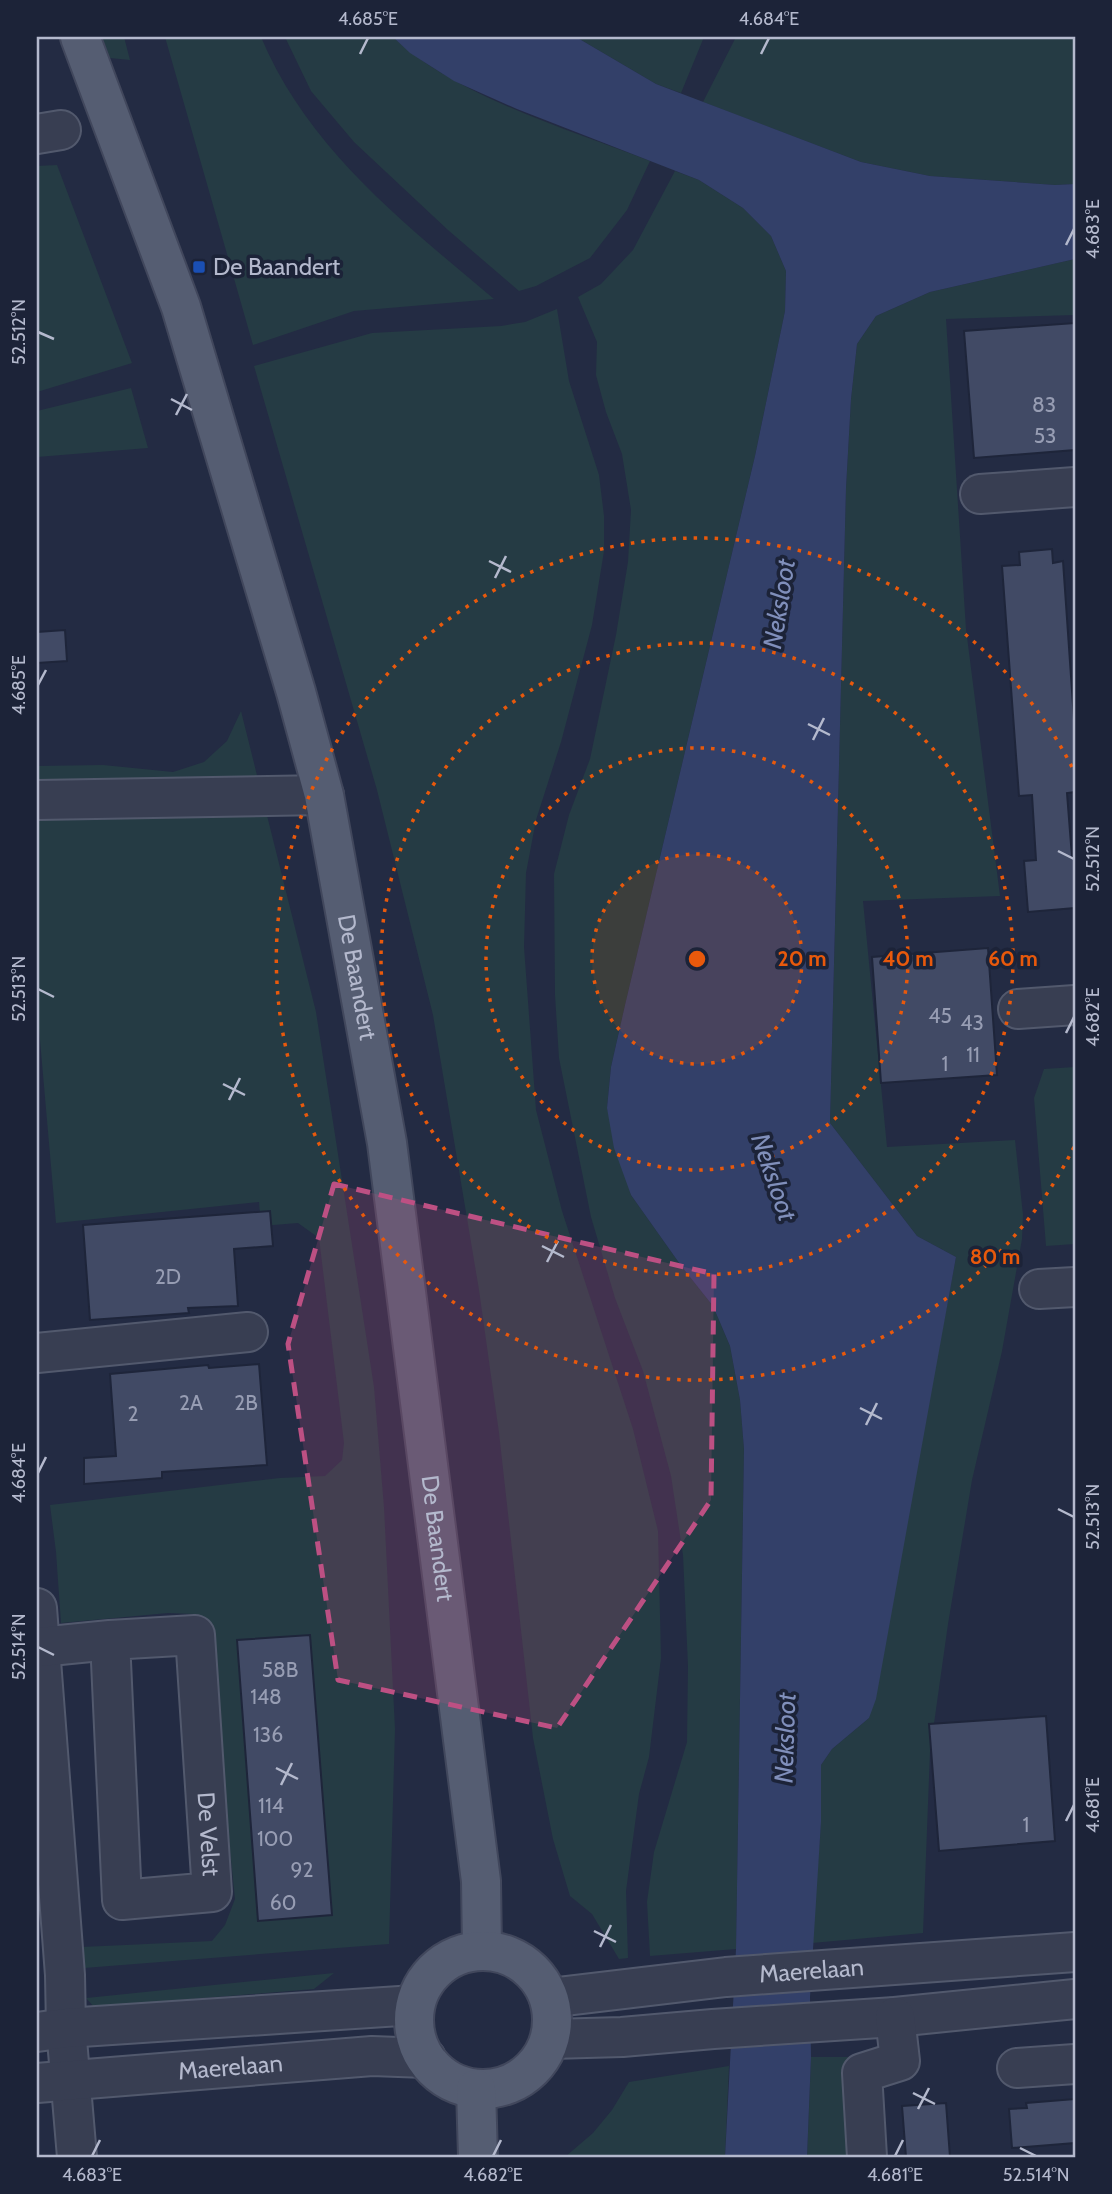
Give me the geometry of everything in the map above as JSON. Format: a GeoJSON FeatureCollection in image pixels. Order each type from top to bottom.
{"type":"FeatureCollection","features":[{"type":"Feature","properties":{"kind":"main road","name":"De Baandert"},"geometry":{"type":"LineString","coordinates":[[80,37],[181,307],[324,795],[389,1156],[481,1881],[482,1950]]}},
{"type":"Feature","properties":{"kind":"main road"},"geometry":{"type":"LineString","coordinates":[[482,1950],[516,1959],[531,1969],[550,1998],[554,2019],[551,2039],[541,2061],[523,2079],[502,2088],[476,2089],[452,2082],[431,2067],[418,2046],[415,2005],[425,1979],[440,1964],[460,1954],[482,1950]]}},
{"type":"Feature","properties":{"kind":"main road"},"geometry":{"type":"LineString","coordinates":[[476,2089],[478,2157]]}},
{"type":"Feature","properties":{"kind":"street"},"geometry":{"type":"LineString","coordinates":[[980,494],[1075,486]]}},
{"type":"Feature","properties":{"kind":"street"},"geometry":{"type":"LineString","coordinates":[[37,800],[324,795]]}},
{"type":"Feature","properties":{"kind":"street"},"geometry":{"type":"LineString","coordinates":[[1018,1009],[1075,1005]]}},
{"type":"Feature","properties":{"kind":"street"},"geometry":{"type":"LineString","coordinates":[[37,1353],[248,1332]]}},
{"type":"Feature","properties":{"kind":"street"},"geometry":{"type":"LineString","coordinates":[[37,1608],[65,1975],[51,2030],[54,2082],[77,2157]]}},
{"type":"Feature","properties":{"kind":"street","name":"De Velst"},"geometry":{"type":"LineString","coordinates":[[40,1647],[110,1640],[195,1635],[212,1892],[122,1900],[110,1640]]}},
{"type":"Feature","properties":{"kind":"street","name":"Maerelaan"},"geometry":{"type":"LineString","coordinates":[[550,1998],[726,1977],[1075,1952]]}},
{"type":"Feature","properties":{"kind":"street","name":"Maerelaan"},"geometry":{"type":"LineString","coordinates":[[551,2039],[622,2037],[895,2017],[1075,1999]]}},
{"type":"Feature","properties":{"kind":"street","name":"Maerelaan"},"geometry":{"type":"LineString","coordinates":[[51,2030],[415,2005]]}},
{"type":"Feature","properties":{"kind":"street"},"geometry":{"type":"LineString","coordinates":[[867,2157],[862,2073],[900,2061],[895,2017]]}},
{"type":"Feature","properties":{"kind":"street","name":"Maerelaan"},"geometry":{"type":"LineString","coordinates":[[54,2082],[372,2056],[426,2058]]}},
{"type":"Feature","properties":{"kind":"street"},"geometry":{"type":"LineString","coordinates":[[1017,2068],[1075,2064]]}},
{"type":"Feature","properties":{"kind":"highlighted area"},"geometry":{"type":"Polygon","coordinates":[[[334,1184],[714,1274],[711,1500],[557,1728],[338,1680],[288,1344],[334,1184]]]}},
{"type":"Feature","properties":{"kind":"shaded area"},"geometry":{"type":"Polygon","coordinates":[[[102,37],[124,37],[130,60],[110,58],[102,37]]]}},
{"type":"Feature","properties":{"kind":"shaded area"},"geometry":{"type":"Polygon","coordinates":[[[165,37],[261,37],[281,77],[305,114],[361,182],[426,242],[494,299],[354,311],[253,345],[165,37]]]}},
{"type":"Feature","properties":{"kind":"shaded area"},"geometry":{"type":"Polygon","coordinates":[[[285,37],[393,37],[448,77],[480,94],[550,124],[650,161],[627,210],[590,258],[536,286],[519,291],[448,230],[354,142],[311,91],[285,37]]]}},
{"type":"Feature","properties":{"kind":"shaded area"},"geometry":{"type":"Polygon","coordinates":[[[576,37],[704,37],[681,93],[656,84],[576,37]]]}},
{"type":"Feature","properties":{"kind":"shaded area"},"geometry":{"type":"Polygon","coordinates":[[[736,37],[1075,37],[1075,184],[1055,185],[930,176],[861,162],[703,102],[736,37]]]}},
{"type":"Feature","properties":{"kind":"shaded area"},"geometry":{"type":"Polygon","coordinates":[[[57,165],[132,363],[37,392],[37,166],[57,165]]]}},
{"type":"Feature","properties":{"kind":"shaded area"},"geometry":{"type":"Polygon","coordinates":[[[675,171],[699,180],[743,208],[771,236],[786,271],[785,311],[755,456],[625,1005],[611,1067],[607,1108],[631,1195],[713,1306],[730,1346],[740,1400],[744,1449],[736,1949],[650,1956],[647,1902],[654,1852],[687,1742],[688,1666],[683,1555],[671,1476],[643,1371],[615,1298],[591,1217],[559,1058],[555,995],[554,874],[569,815],[590,759],[616,635],[628,562],[631,510],[622,454],[596,375],[597,342],[578,297],[601,284],[633,250],[675,171]]]}},
{"type":"Feature","properties":{"kind":"shaded area"},"geometry":{"type":"Polygon","coordinates":[[[1075,259],[1075,315],[946,319],[966,629],[1000,896],[863,901],[887,1147],[1015,1140],[1023,1215],[1022,1239],[1002,1351],[972,1480],[948,1624],[930,1752],[923,1933],[812,1943],[821,1822],[821,1765],[832,1749],[869,1718],[956,1257],[917,1236],[830,1123],[846,488],[857,344],[876,316],[930,292],[1075,259]]]}},
{"type":"Feature","properties":{"kind":"shaded area"},"geometry":{"type":"Polygon","coordinates":[[[557,309],[569,381],[599,475],[604,516],[604,551],[592,625],[561,742],[536,820],[526,873],[524,947],[536,1110],[562,1211],[633,1429],[658,1531],[661,1658],[649,1757],[639,1794],[626,1891],[628,1958],[619,1959],[592,1914],[570,1896],[553,1839],[533,1738],[499,1433],[479,1290],[433,1015],[377,790],[254,366],[372,333],[501,326],[525,322],[557,309]]]}},
{"type":"Feature","properties":{"kind":"shaded area"},"geometry":{"type":"Polygon","coordinates":[[[131,388],[148,448],[37,457],[37,411],[131,388]]]}},
{"type":"Feature","properties":{"kind":"shaded area"},"geometry":{"type":"Polygon","coordinates":[[[241,711],[316,1012],[374,1387],[384,1507],[395,1729],[389,1944],[84,1968],[82,1947],[212,1941],[225,1925],[235,1899],[224,1792],[215,1640],[212,1632],[194,1614],[168,1613],[61,1623],[50,1505],[280,1478],[325,1476],[342,1460],[344,1443],[319,1238],[298,1223],[261,1226],[259,1202],[56,1223],[37,1006],[37,766],[103,765],[173,772],[204,762],[227,741],[241,711]]]}},
{"type":"Feature","properties":{"kind":"shaded area"},"geometry":{"type":"Polygon","coordinates":[[[1075,1067],[1075,1244],[1046,1246],[1034,1098],[1044,1069],[1075,1067]]]}},
{"type":"Feature","properties":{"kind":"shaded area"},"geometry":{"type":"Polygon","coordinates":[[[334,1973],[314,1989],[94,2007],[86,1998],[334,1973]]]}},
{"type":"Feature","properties":{"kind":"shaded area"},"geometry":{"type":"Polygon","coordinates":[[[811,2057],[856,2057],[849,2157],[807,2157],[811,2057]]]}},
{"type":"Feature","properties":{"kind":"shaded area"},"geometry":{"type":"Polygon","coordinates":[[[729,2066],[725,2157],[565,2157],[593,2133],[612,2110],[629,2082],[729,2066]]]}},
{"type":"Feature","properties":{"kind":"water","name":"Neksloot"},"geometry":{"type":"Polygon","coordinates":[[[393,37],[576,37],[656,84],[861,162],[930,176],[1055,185],[1075,184],[1075,259],[930,292],[876,316],[857,344],[846,488],[830,1123],[917,1236],[956,1257],[876,1699],[869,1718],[832,1749],[821,1765],[821,1822],[810,1997],[811,2057],[807,2157],[725,2157],[736,1949],[744,1449],[740,1400],[730,1346],[713,1306],[631,1195],[614,1148],[607,1108],[611,1067],[625,1005],[755,456],[785,311],[786,271],[771,236],[743,208],[699,180],[517,109],[454,81],[410,53],[393,37]]]}},
{"type":"Feature","properties":{"kind":"building"},"geometry":{"type":"Polygon","coordinates":[[[1075,323],[1075,450],[974,458],[964,331],[1075,323]]]}},
{"type":"Feature","properties":{"kind":"building"},"geometry":{"type":"Polygon","coordinates":[[[1052,549],[1053,563],[1063,561],[1075,734],[1075,792],[1067,793],[1072,857],[1075,857],[1075,908],[1028,912],[1024,861],[1036,860],[1032,795],[1019,796],[1002,566],[1020,565],[1019,552],[1052,549]]]}},
{"type":"Feature","properties":{"kind":"building"},"geometry":{"type":"Polygon","coordinates":[[[65,630],[67,661],[37,663],[37,632],[65,630]]]}},
{"type":"Feature","properties":{"kind":"building"},"geometry":{"type":"Polygon","coordinates":[[[988,948],[997,1075],[881,1083],[872,957],[988,948]]]}},
{"type":"Feature","properties":{"kind":"building"},"geometry":{"type":"Polygon","coordinates":[[[270,1211],[273,1246],[234,1249],[238,1306],[188,1308],[189,1313],[90,1320],[83,1225],[270,1211]]]}},
{"type":"Feature","properties":{"kind":"building"},"geometry":{"type":"Polygon","coordinates":[[[259,1364],[267,1465],[162,1472],[162,1478],[84,1484],[84,1458],[116,1456],[110,1374],[208,1365],[209,1368],[259,1364]]]}},
{"type":"Feature","properties":{"kind":"building"},"geometry":{"type":"Polygon","coordinates":[[[310,1635],[332,1915],[258,1921],[237,1640],[310,1635]]]}},
{"type":"Feature","properties":{"kind":"building"},"geometry":{"type":"Polygon","coordinates":[[[1046,1716],[1055,1841],[939,1851],[929,1724],[1046,1716]]]}},
{"type":"Feature","properties":{"kind":"building"},"geometry":{"type":"Polygon","coordinates":[[[1075,2099],[1075,2143],[1012,2148],[1009,2109],[1027,2108],[1026,2103],[1075,2099]]]}},
{"type":"Feature","properties":{"kind":"building"},"geometry":{"type":"Polygon","coordinates":[[[946,2103],[950,2157],[906,2157],[902,2106],[946,2103]]]}},
{"type":"Feature","properties":{"kind":"place","name":"De Baandert"},"geometry":{"type":"Point","coordinates":[199,267]}}]}
